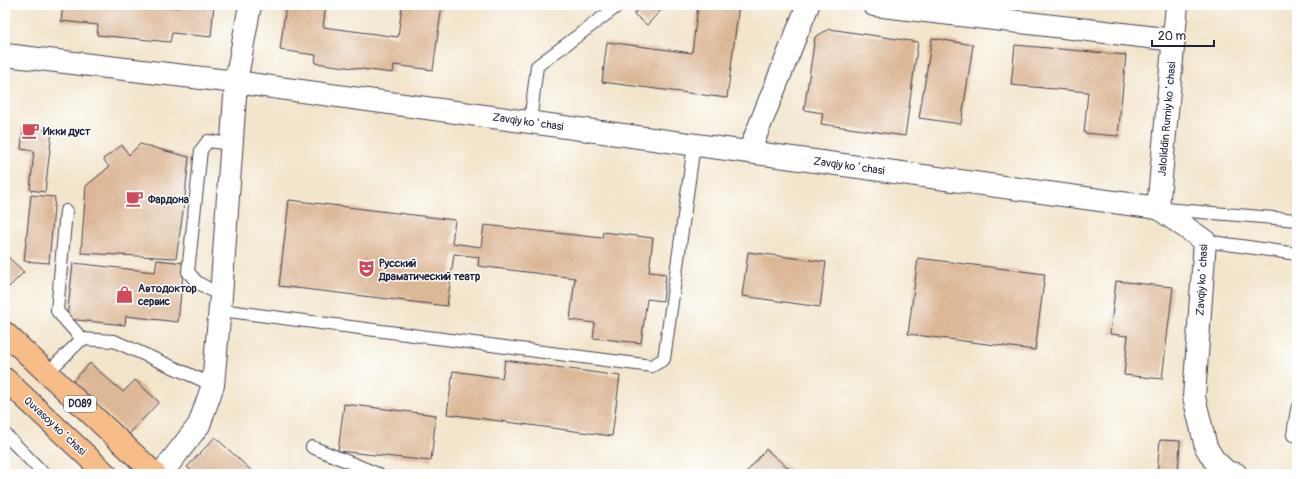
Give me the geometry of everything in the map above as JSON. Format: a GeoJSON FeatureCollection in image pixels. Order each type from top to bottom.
{"type":"FeatureCollection","features":[{"type":"Feature","properties":{"kind":"main road","name":"D089"},"geometry":{"type":"LineString","coordinates":[[5,333],[155,474]]}},
{"type":"Feature","properties":{"kind":"main road","name":"Quvasoy koʻchasi"},"geometry":{"type":"LineString","coordinates":[[5,379],[106,474]]}},
{"type":"Feature","properties":{"kind":"street"},"geometry":{"type":"LineString","coordinates":[[161,474],[200,425],[213,385],[221,303],[236,82],[250,5]]}},
{"type":"Feature","properties":{"kind":"street"},"geometry":{"type":"LineString","coordinates":[[750,152],[808,5]]}},
{"type":"Feature","properties":{"kind":"street"},"geometry":{"type":"LineString","coordinates":[[874,5],[1174,40]]}},
{"type":"Feature","properties":{"kind":"street","name":"Jaloliddin Rumiy koʻchasi"},"geometry":{"type":"LineString","coordinates":[[1158,208],[1177,5]]}},
{"type":"Feature","properties":{"kind":"street","name":"Zavqiy koʻchasi"},"geometry":{"type":"LineString","coordinates":[[5,55],[236,82],[1158,208],[1205,241],[1194,397],[1206,447],[1214,460],[1228,473],[1236,474]]}},
{"type":"Feature","properties":{"kind":"lane"},"geometry":{"type":"LineString","coordinates":[[530,122],[537,66],[619,5]]}},
{"type":"Feature","properties":{"kind":"lane"},"geometry":{"type":"LineString","coordinates":[[231,144],[208,141],[201,150],[188,272],[221,303],[652,366],[664,359],[694,145]]}},
{"type":"Feature","properties":{"kind":"lane"},"geometry":{"type":"LineString","coordinates":[[1158,208],[1297,220]]}},
{"type":"Feature","properties":{"kind":"lane"},"geometry":{"type":"LineString","coordinates":[[66,211],[57,311],[82,339],[114,341],[213,385]]}},
{"type":"Feature","properties":{"kind":"lane"},"geometry":{"type":"LineString","coordinates":[[1205,241],[1297,254]]}},
{"type":"Feature","properties":{"kind":"lane"},"geometry":{"type":"LineString","coordinates":[[47,373],[82,339]]}},
{"type":"Feature","properties":{"kind":"lane"},"geometry":{"type":"LineString","coordinates":[[1293,435],[1297,409]]}},
{"type":"Feature","properties":{"kind":"lane"},"geometry":{"type":"LineString","coordinates":[[5,434],[44,474]]}},
{"type":"Feature","properties":{"kind":"lane"},"geometry":{"type":"LineString","coordinates":[[312,447],[378,474]]}},
{"type":"Feature","properties":{"kind":"building"},"geometry":{"type":"Polygon","coordinates":[[[63,5],[152,5],[179,8],[179,5],[214,5],[211,37],[172,33],[170,42],[97,35],[98,25],[61,21],[63,5]]]}},
{"type":"Feature","properties":{"kind":"building"},"geometry":{"type":"Polygon","coordinates":[[[286,5],[326,5],[323,27],[398,37],[402,5],[442,5],[433,70],[394,65],[393,73],[315,63],[316,55],[280,50],[286,5]]]}},
{"type":"Feature","properties":{"kind":"building"},"geometry":{"type":"Polygon","coordinates":[[[642,5],[666,5],[647,25],[634,14],[642,5]]]}},
{"type":"Feature","properties":{"kind":"building"},"geometry":{"type":"Polygon","coordinates":[[[698,5],[739,5],[727,98],[602,82],[607,42],[692,53],[698,5]]]}},
{"type":"Feature","properties":{"kind":"building"},"geometry":{"type":"Polygon","coordinates":[[[829,29],[918,42],[905,136],[821,124],[823,113],[804,110],[815,37],[829,29]]]}},
{"type":"Feature","properties":{"kind":"building"},"geometry":{"type":"Polygon","coordinates":[[[932,38],[973,45],[961,124],[919,118],[932,38]]]}},
{"type":"Feature","properties":{"kind":"building"},"geometry":{"type":"Polygon","coordinates":[[[1015,45],[1126,55],[1118,136],[1084,133],[1088,92],[1011,85],[1015,45]]]}},
{"type":"Feature","properties":{"kind":"building"},"geometry":{"type":"Polygon","coordinates":[[[23,128],[52,131],[45,192],[30,190],[34,151],[21,149],[23,128]]]}},
{"type":"Feature","properties":{"kind":"building","name":"Фардона"},"geometry":{"type":"Polygon","coordinates":[[[140,144],[189,157],[176,258],[81,253],[86,186],[109,167],[103,159],[122,145],[129,155],[140,144]]]}},
{"type":"Feature","properties":{"kind":"building"},"geometry":{"type":"Polygon","coordinates":[[[31,195],[55,197],[49,263],[24,261],[31,195]]]}},
{"type":"Feature","properties":{"kind":"building","name":"Русский Драматический театр"},"geometry":{"type":"Polygon","coordinates":[[[289,200],[455,220],[452,243],[481,247],[484,225],[602,238],[603,232],[653,238],[649,272],[666,274],[663,301],[647,299],[641,343],[593,338],[595,323],[570,320],[575,278],[478,266],[479,257],[454,254],[447,306],[279,286],[289,200]]]}},
{"type":"Feature","properties":{"kind":"building"},"geometry":{"type":"Polygon","coordinates":[[[748,252],[826,262],[820,307],[742,296],[748,252]]]}},
{"type":"Feature","properties":{"kind":"building"},"geometry":{"type":"Polygon","coordinates":[[[5,254],[24,272],[5,291],[5,254]]]}},
{"type":"Feature","properties":{"kind":"building"},"geometry":{"type":"Polygon","coordinates":[[[918,258],[1045,274],[1035,350],[908,334],[918,258]]]}},
{"type":"Feature","properties":{"kind":"building","name":"Автодоктор сервис"},"geometry":{"type":"Polygon","coordinates":[[[157,260],[184,263],[178,322],[126,316],[125,325],[67,319],[73,263],[155,272],[157,260]]]}},
{"type":"Feature","properties":{"kind":"building"},"geometry":{"type":"Polygon","coordinates":[[[1116,281],[1173,287],[1162,379],[1124,375],[1128,336],[1110,334],[1116,281]]]}},
{"type":"Feature","properties":{"kind":"building"},"geometry":{"type":"Polygon","coordinates":[[[505,360],[620,376],[612,436],[447,414],[453,371],[502,378],[505,360]]]}},
{"type":"Feature","properties":{"kind":"building"},"geometry":{"type":"Polygon","coordinates":[[[90,363],[123,392],[135,380],[159,402],[129,434],[72,382],[90,363]]]}},
{"type":"Feature","properties":{"kind":"building"},"geometry":{"type":"Polygon","coordinates":[[[344,404],[436,415],[431,461],[338,451],[344,404]]]}},
{"type":"Feature","properties":{"kind":"building"},"geometry":{"type":"Polygon","coordinates":[[[215,437],[255,474],[195,474],[187,467],[215,437]]]}},
{"type":"Feature","properties":{"kind":"building"},"geometry":{"type":"Polygon","coordinates":[[[1160,440],[1180,441],[1178,474],[1157,474],[1160,440]]]}},
{"type":"Feature","properties":{"kind":"building"},"geometry":{"type":"Polygon","coordinates":[[[766,449],[795,474],[745,474],[766,449]]]}},
{"type":"Feature","properties":{"kind":"place","name":"Икки дуст"},"geometry":{"type":"Point","coordinates":[30,131]}},
{"type":"Feature","properties":{"kind":"place","name":"Фардона"},"geometry":{"type":"Point","coordinates":[135,199]}},
{"type":"Feature","properties":{"kind":"place","name":"Русский Драматический театр"},"geometry":{"type":"Point","coordinates":[366,269]}},
{"type":"Feature","properties":{"kind":"place","name":"Автодоктор сервис"},"geometry":{"type":"Point","coordinates":[125,294]}}]}
